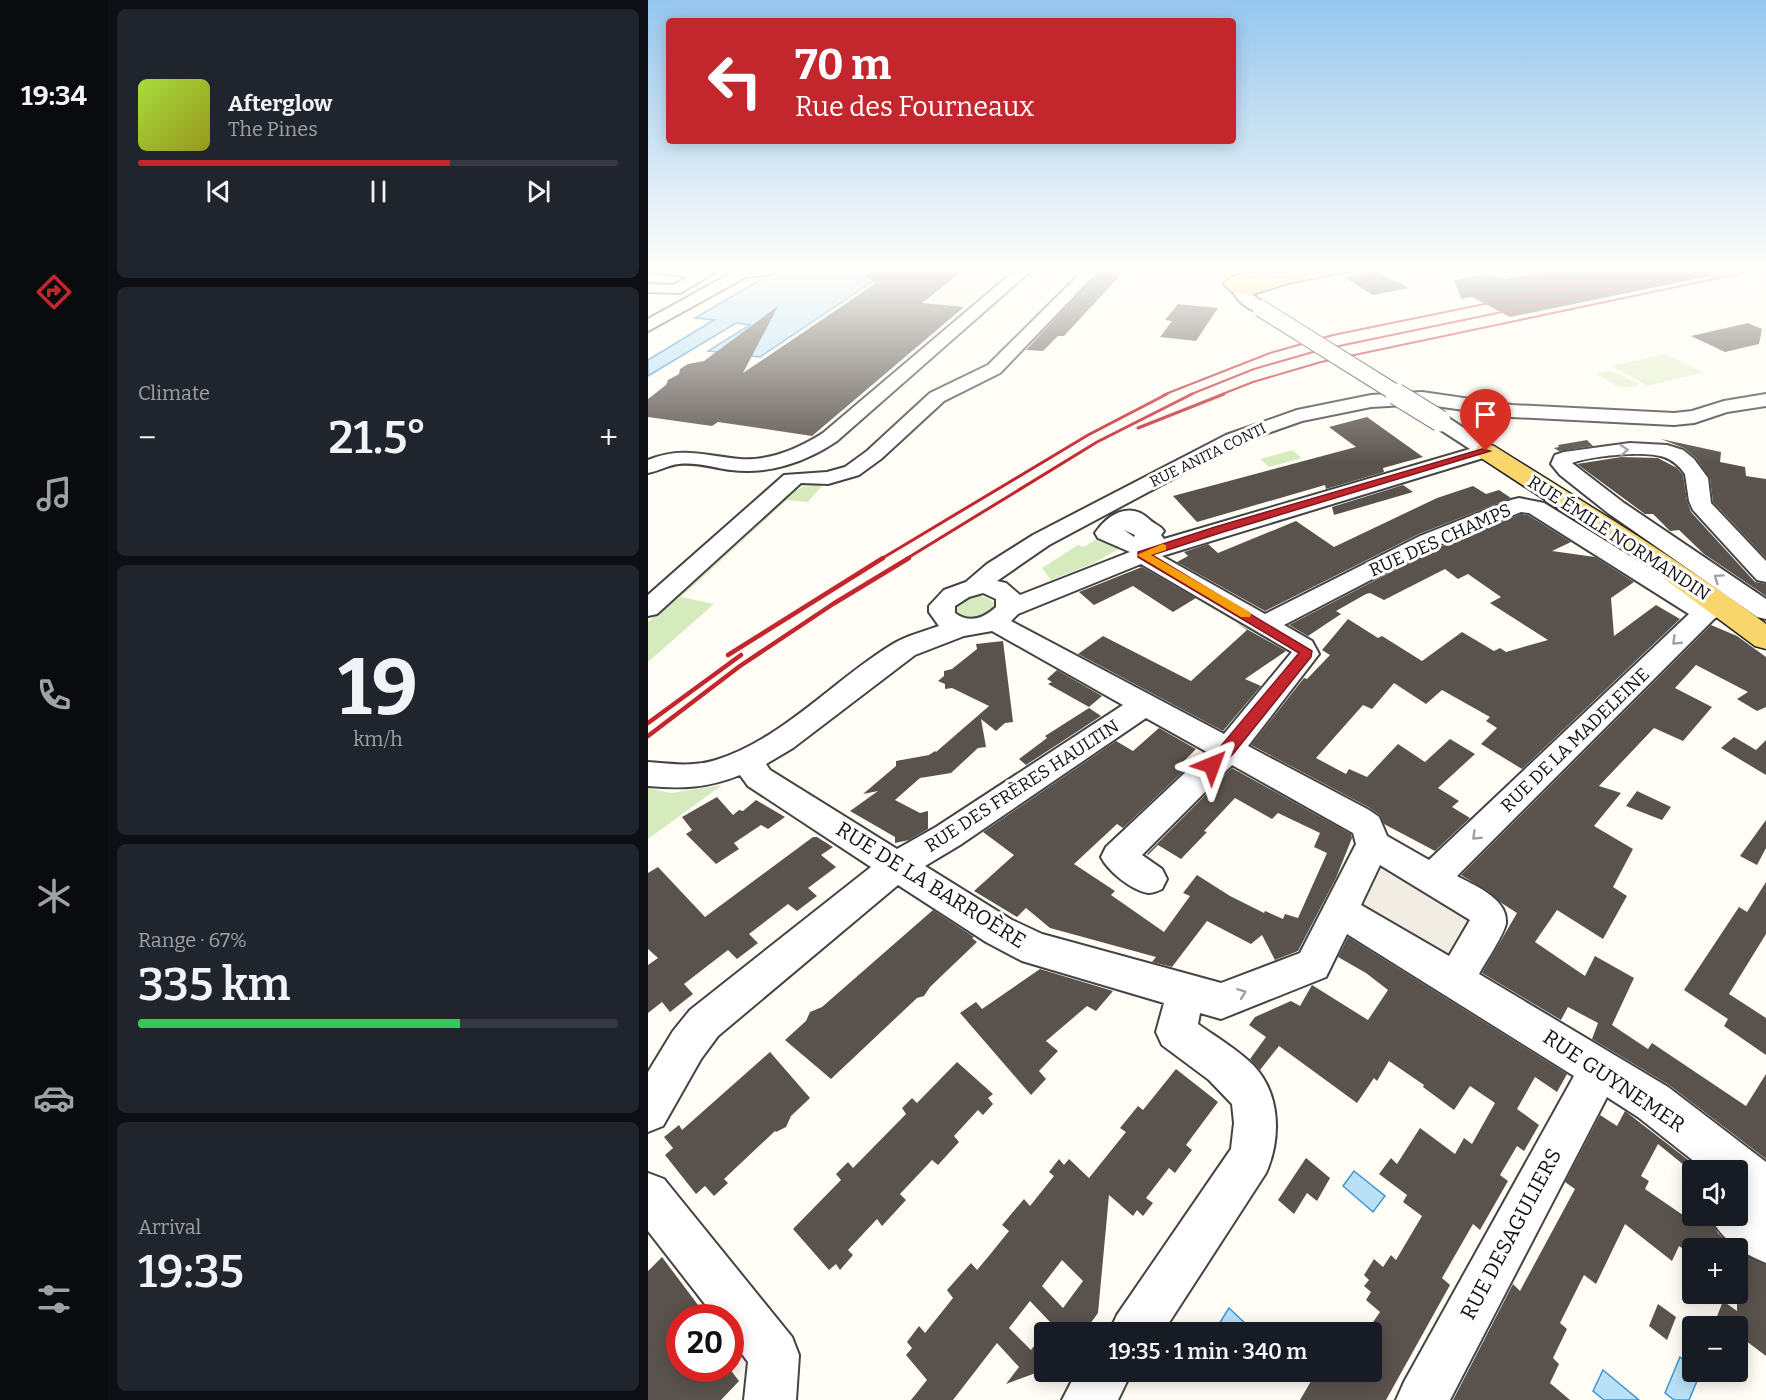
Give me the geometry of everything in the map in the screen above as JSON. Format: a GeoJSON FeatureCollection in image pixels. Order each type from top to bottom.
{"type":"FeatureCollection","features":[{"type":"Feature","properties":{"kind":"main road","name":"RUE ÉMILE NORMANDIN"},"geometry":{"type":"LineString","coordinates":[[1486,451],[1713,608],[1766,639]]}},
{"type":"Feature","properties":{"kind":"street"},"geometry":{"type":"LineString","coordinates":[[648,608],[796,471],[815,446],[830,437],[952,332]]}},
{"type":"Feature","properties":{"kind":"street"},"geometry":{"type":"LineString","coordinates":[[648,467],[672,458],[688,456],[836,477],[859,466],[937,397],[997,367],[1031,332]]}},
{"type":"Feature","properties":{"kind":"street","name":"RUE ÉMILE NORMANDIN"},"geometry":{"type":"LineString","coordinates":[[1312,332],[1486,451]]}},
{"type":"Feature","properties":{"kind":"street","name":"RUE ANITA CONTI"},"geometry":{"type":"LineString","coordinates":[[997,600],[1004,568],[1020,552],[1233,439],[1297,416],[1371,401],[1407,398],[1445,400],[1512,411],[1580,410],[1685,419],[1724,407],[1766,400]]}},
{"type":"Feature","properties":{"kind":"street","name":"RUE ÉMILE NORMANDIN"},"geometry":{"type":"LineString","coordinates":[[1766,575],[1701,505],[1698,500],[1698,478],[1695,472],[1676,455],[1665,450],[1652,449],[1566,458],[1561,462],[1567,471],[1616,508],[1766,611]]}},
{"type":"Feature","properties":{"kind":"street"},"geometry":{"type":"LineString","coordinates":[[952,620],[947,599],[964,589],[997,600],[1042,597],[1142,555],[1219,529],[1486,451]]}},
{"type":"Feature","properties":{"kind":"street","name":"RUE DES CHAMPS"},"geometry":{"type":"LineString","coordinates":[[1264,625],[1428,541],[1519,505],[1536,508],[1713,608]]}},
{"type":"Feature","properties":{"kind":"street"},"geometry":{"type":"LineString","coordinates":[[1142,555],[1303,647],[1306,654],[1228,750],[1118,857],[1150,879]]}},
{"type":"Feature","properties":{"kind":"street"},"geometry":{"type":"LineString","coordinates":[[649,774],[672,779],[708,774],[747,761],[774,746],[861,678],[952,620],[985,626],[997,600]]}},
{"type":"Feature","properties":{"kind":"street"},"geometry":{"type":"LineString","coordinates":[[997,600],[1006,630],[1358,819],[1367,826],[1373,844],[1478,906],[1486,913],[1488,923],[1456,980]]}},
{"type":"Feature","properties":{"kind":"street","name":"RUE DE LA MADELEINE"},"geometry":{"type":"LineString","coordinates":[[1431,879],[1713,608]]}},
{"type":"Feature","properties":{"kind":"street","name":"RUE DES FRÈRES HAULTIN"},"geometry":{"type":"LineString","coordinates":[[648,1111],[687,1045],[704,1023],[898,865],[957,830],[1145,705]]}},
{"type":"Feature","properties":{"kind":"street","name":"RUE DE LA BARROÈRE"},"geometry":{"type":"LineString","coordinates":[[747,761],[759,778],[999,931],[1035,949],[1221,1001],[1313,965],[1373,844]]}},
{"type":"Feature","properties":{"kind":"street","name":"RUE GUYNEMER"},"geometry":{"type":"LineString","coordinates":[[1340,910],[1653,1101],[1766,1190]]}},
{"type":"Feature","properties":{"kind":"street"},"geometry":{"type":"LineString","coordinates":[[1141,1322],[1251,1158],[1256,1134],[1253,1110],[1247,1090],[1233,1075],[1176,1032],[1186,991]]}},
{"type":"Feature","properties":{"kind":"street","name":"RUE DESAGULIERS"},"geometry":{"type":"LineString","coordinates":[[1422,1400],[1600,1068]]}},
{"type":"Feature","properties":{"kind":"street"},"geometry":{"type":"LineString","coordinates":[[648,1195],[774,1355],[770,1400]]}},
{"type":"Feature","properties":{"kind":"street"},"geometry":{"type":"LineString","coordinates":[[1748,1226],[1766,1240]]}},
{"type":"Feature","properties":{"kind":"street"},"geometry":{"type":"LineString","coordinates":[[1088,1400],[1100,1382]]}},
{"type":"Feature","properties":{"kind":"green space"},"geometry":{"type":"Polygon","coordinates":[[[1665,354],[1703,372],[1648,386],[1612,366],[1665,354]]]}},
{"type":"Feature","properties":{"kind":"green space"},"geometry":{"type":"Polygon","coordinates":[[[1608,370],[1637,383],[1637,386],[1620,388],[1596,374],[1608,370]]]}},
{"type":"Feature","properties":{"kind":"green space"},"geometry":{"type":"Polygon","coordinates":[[[1292,450],[1302,458],[1269,467],[1260,459],[1292,450]]]}},
{"type":"Feature","properties":{"kind":"green space"},"geometry":{"type":"Polygon","coordinates":[[[819,482],[822,486],[808,502],[787,500],[681,597],[714,604],[648,662],[648,622],[790,494],[819,482]]]}},
{"type":"Feature","properties":{"kind":"green space"},"geometry":{"type":"Polygon","coordinates":[[[1106,533],[1129,543],[1094,563],[1051,580],[1042,568],[1078,545],[1084,547],[1106,533]]]}},
{"type":"Feature","properties":{"kind":"green space"},"geometry":{"type":"Polygon","coordinates":[[[979,595],[993,601],[994,605],[989,613],[972,618],[963,617],[956,612],[955,608],[961,600],[979,595]]]}},
{"type":"Feature","properties":{"kind":"green space"},"geometry":{"type":"Polygon","coordinates":[[[722,785],[648,839],[648,788],[671,793],[722,785]]]}},
{"type":"Feature","properties":{"kind":"shaded area"},"geometry":{"type":"Polygon","coordinates":[[[1373,844],[1478,906],[1456,980],[1340,911],[1373,844]]]}},
{"type":"Feature","properties":{"kind":"water"},"geometry":{"type":"Polygon","coordinates":[[[694,332],[721,332],[648,376],[648,360],[694,332]]]}},
{"type":"Feature","properties":{"kind":"water"},"geometry":{"type":"Polygon","coordinates":[[[738,332],[797,332],[760,357],[708,351],[738,332]]]}},
{"type":"Feature","properties":{"kind":"water"},"geometry":{"type":"Polygon","coordinates":[[[1354,1171],[1385,1196],[1373,1212],[1343,1186],[1354,1171]]]}},
{"type":"Feature","properties":{"kind":"water"},"geometry":{"type":"Polygon","coordinates":[[[1229,1308],[1244,1322],[1220,1322],[1229,1308]]]}},
{"type":"Feature","properties":{"kind":"water"},"geometry":{"type":"Polygon","coordinates":[[[1680,1357],[1682,1359],[1682,1382],[1697,1382],[1689,1400],[1674,1400],[1665,1393],[1680,1357]]]}},
{"type":"Feature","properties":{"kind":"water"},"geometry":{"type":"Polygon","coordinates":[[[1603,1370],[1639,1400],[1604,1400],[1593,1391],[1603,1370]]]}},
{"type":"Feature","properties":{"kind":"building"},"geometry":{"type":"Polygon","coordinates":[[[743,332],[764,332],[743,373],[803,332],[934,332],[812,436],[718,422],[712,426],[648,417],[648,399],[666,385],[668,380],[679,374],[680,369],[688,364],[704,361],[743,332]]]}},
{"type":"Feature","properties":{"kind":"building"},"geometry":{"type":"Polygon","coordinates":[[[1043,332],[1067,332],[1064,336],[1058,336],[1043,351],[1026,350],[1043,332]]]}},
{"type":"Feature","properties":{"kind":"building"},"geometry":{"type":"Polygon","coordinates":[[[1164,332],[1202,332],[1196,341],[1160,337],[1164,332]]]}},
{"type":"Feature","properties":{"kind":"building"},"geometry":{"type":"Polygon","coordinates":[[[1707,332],[1761,332],[1759,344],[1725,352],[1691,336],[1707,332]]]}},
{"type":"Feature","properties":{"kind":"building"},"geometry":{"type":"Polygon","coordinates":[[[1367,417],[1423,457],[1383,468],[1384,472],[1326,489],[1325,485],[1197,522],[1173,496],[1356,447],[1329,427],[1367,417]]]}},
{"type":"Feature","properties":{"kind":"building"},"geometry":{"type":"Polygon","coordinates":[[[1661,439],[1721,452],[1720,462],[1745,467],[1746,476],[1766,479],[1766,558],[1713,502],[1710,478],[1696,458],[1684,448],[1661,439]]]}},
{"type":"Feature","properties":{"kind":"building"},"geometry":{"type":"Polygon","coordinates":[[[1587,440],[1593,446],[1559,451],[1554,448],[1559,447],[1558,445],[1587,440]]]}},
{"type":"Feature","properties":{"kind":"building"},"geometry":{"type":"Polygon","coordinates":[[[1621,457],[1658,458],[1677,468],[1683,475],[1691,512],[1755,582],[1766,584],[1766,596],[1704,554],[1679,530],[1670,531],[1653,514],[1645,514],[1577,464],[1621,457]]]}},
{"type":"Feature","properties":{"kind":"building"},"geometry":{"type":"Polygon","coordinates":[[[1403,485],[1413,492],[1334,515],[1332,507],[1403,485]]]}},
{"type":"Feature","properties":{"kind":"building"},"geometry":{"type":"Polygon","coordinates":[[[1473,486],[1486,494],[1499,490],[1511,498],[1419,534],[1265,611],[1177,562],[1188,556],[1184,552],[1208,544],[1218,553],[1296,521],[1334,547],[1437,498],[1473,486]]]}},
{"type":"Feature","properties":{"kind":"building"},"geometry":{"type":"Polygon","coordinates":[[[1521,514],[1528,515],[1571,542],[1552,551],[1595,557],[1634,582],[1611,598],[1614,636],[1656,605],[1680,619],[1522,769],[1481,744],[1497,728],[1486,721],[1490,717],[1442,690],[1426,704],[1394,683],[1372,709],[1363,705],[1316,758],[1346,774],[1349,769],[1367,777],[1398,744],[1425,762],[1450,739],[1475,754],[1438,788],[1459,801],[1452,807],[1470,818],[1435,851],[1384,824],[1380,815],[1370,808],[1251,745],[1304,678],[1307,679],[1330,655],[1322,650],[1348,619],[1378,638],[1382,636],[1422,661],[1462,632],[1494,651],[1500,648],[1506,652],[1548,640],[1490,603],[1501,597],[1468,574],[1458,579],[1445,569],[1384,600],[1370,593],[1366,594],[1336,611],[1341,614],[1308,636],[1289,625],[1437,548],[1521,514]]]}},
{"type":"Feature","properties":{"kind":"building"},"geometry":{"type":"Polygon","coordinates":[[[1142,567],[1196,598],[1173,612],[1133,586],[1094,605],[1079,592],[1142,567]]]}},
{"type":"Feature","properties":{"kind":"building"},"geometry":{"type":"Polygon","coordinates":[[[1236,623],[1286,651],[1245,679],[1261,686],[1223,731],[1078,654],[1103,636],[1191,681],[1247,630],[1236,623]]]}},
{"type":"Feature","properties":{"kind":"building"},"geometry":{"type":"Polygon","coordinates":[[[1711,625],[1737,636],[1766,657],[1766,707],[1757,711],[1737,699],[1748,692],[1696,665],[1675,688],[1712,707],[1683,741],[1654,728],[1599,786],[1621,793],[1594,826],[1633,849],[1613,887],[1627,896],[1603,939],[1557,910],[1535,942],[1585,976],[1595,956],[1634,978],[1612,1025],[1648,1049],[1652,1043],[1746,1106],[1766,1074],[1766,1159],[1669,1085],[1592,1039],[1598,1023],[1568,1007],[1561,1020],[1482,973],[1517,913],[1461,875],[1711,625]]]}},
{"type":"Feature","properties":{"kind":"building"},"geometry":{"type":"Polygon","coordinates":[[[1003,641],[1013,722],[1005,723],[996,731],[981,719],[986,747],[978,748],[951,773],[920,778],[895,800],[920,813],[928,811],[928,829],[909,840],[895,843],[895,837],[850,811],[878,791],[863,794],[896,766],[896,761],[936,752],[989,706],[952,688],[945,689],[945,684],[938,681],[944,676],[944,671],[952,669],[977,649],[976,644],[1003,641]]]}},
{"type":"Feature","properties":{"kind":"building"},"geometry":{"type":"Polygon","coordinates":[[[1057,670],[1102,696],[1089,707],[1048,684],[1052,682],[1047,679],[1057,670]]]}},
{"type":"Feature","properties":{"kind":"building"},"geometry":{"type":"Polygon","coordinates":[[[1089,708],[1101,716],[1026,765],[1019,759],[1047,738],[1045,736],[1089,708]]]}},
{"type":"Feature","properties":{"kind":"building"},"geometry":{"type":"Polygon","coordinates":[[[1159,728],[1196,749],[1183,762],[1189,766],[1123,828],[1117,824],[1074,864],[1115,891],[1111,895],[1164,932],[1190,896],[1183,893],[1197,875],[1230,896],[1264,913],[1265,911],[1283,919],[1285,914],[1298,918],[1327,853],[1314,847],[1320,833],[1278,813],[1272,819],[1235,798],[1181,859],[1158,845],[1147,854],[1232,768],[1351,834],[1352,838],[1336,878],[1298,951],[1275,960],[1262,935],[1251,944],[1207,921],[1172,967],[1152,962],[1156,957],[1050,928],[1026,908],[1017,917],[974,891],[1014,855],[983,832],[1116,741],[1133,751],[1159,728]]]}},
{"type":"Feature","properties":{"kind":"building"},"geometry":{"type":"Polygon","coordinates":[[[1734,737],[1756,750],[1766,740],[1766,775],[1721,748],[1734,737]]]}},
{"type":"Feature","properties":{"kind":"building"},"geometry":{"type":"Polygon","coordinates":[[[1637,791],[1671,807],[1662,820],[1626,806],[1637,791]]]}},
{"type":"Feature","properties":{"kind":"building"},"geometry":{"type":"Polygon","coordinates":[[[717,797],[733,815],[739,810],[743,811],[756,800],[785,817],[768,829],[761,825],[734,843],[739,849],[716,864],[686,834],[692,830],[682,817],[717,797]]]}},
{"type":"Feature","properties":{"kind":"building"},"geometry":{"type":"Polygon","coordinates":[[[1766,820],[1766,848],[1757,865],[1740,856],[1766,820]]]}},
{"type":"Feature","properties":{"kind":"building"},"geometry":{"type":"Polygon","coordinates":[[[813,837],[833,847],[821,855],[836,867],[808,888],[817,896],[797,911],[788,904],[749,934],[758,943],[737,959],[728,950],[684,984],[693,994],[670,1012],[662,1002],[648,1013],[648,965],[658,958],[648,949],[648,873],[658,867],[705,917],[813,837]]]}},
{"type":"Feature","properties":{"kind":"building"},"geometry":{"type":"Polygon","coordinates":[[[1766,882],[1766,934],[1729,994],[1766,1018],[1766,1055],[1724,1026],[1728,1019],[1684,990],[1739,907],[1747,912],[1766,882]]]}},
{"type":"Feature","properties":{"kind":"building"},"geometry":{"type":"Polygon","coordinates":[[[933,910],[974,937],[972,938],[977,942],[930,987],[924,996],[917,998],[831,1079],[785,1040],[806,1021],[810,1012],[822,1007],[933,910]]]}},
{"type":"Feature","properties":{"kind":"building"},"geometry":{"type":"Polygon","coordinates":[[[1348,937],[1567,1074],[1557,1092],[1535,1077],[1517,1109],[1539,1125],[1524,1151],[1517,1146],[1500,1175],[1508,1181],[1480,1230],[1473,1224],[1442,1278],[1450,1285],[1386,1400],[1300,1400],[1311,1382],[1382,1382],[1382,1322],[1373,1322],[1380,1312],[1366,1300],[1371,1292],[1364,1286],[1369,1280],[1364,1275],[1374,1259],[1383,1267],[1391,1255],[1396,1260],[1422,1216],[1403,1202],[1407,1195],[1379,1174],[1391,1158],[1397,1164],[1420,1128],[1455,1154],[1464,1138],[1472,1144],[1495,1103],[1470,1086],[1454,1110],[1423,1087],[1424,1085],[1389,1061],[1377,1081],[1374,1078],[1357,1103],[1279,1046],[1260,1070],[1250,1059],[1266,1037],[1249,1025],[1255,1017],[1291,1001],[1300,1006],[1312,985],[1368,1020],[1388,990],[1366,973],[1338,957],[1348,937]]]}},
{"type":"Feature","properties":{"kind":"building"},"geometry":{"type":"Polygon","coordinates":[[[1040,969],[1113,991],[1096,1011],[1087,1006],[1046,1041],[1058,1051],[1039,1071],[1046,1079],[1031,1095],[960,1013],[976,1002],[982,1009],[1040,969]]]}},
{"type":"Feature","properties":{"kind":"building"},"geometry":{"type":"Polygon","coordinates":[[[770,1052],[810,1098],[791,1116],[786,1127],[775,1131],[724,1179],[728,1183],[714,1196],[705,1186],[696,1194],[665,1155],[673,1148],[664,1137],[679,1125],[682,1130],[770,1052]]]}},
{"type":"Feature","properties":{"kind":"building"},"geometry":{"type":"Polygon","coordinates":[[[957,1062],[993,1094],[988,1098],[993,1104],[983,1115],[978,1110],[954,1136],[959,1142],[938,1165],[932,1160],[900,1194],[906,1200],[882,1226],[877,1219],[848,1250],[853,1255],[840,1270],[836,1264],[829,1270],[793,1229],[841,1180],[836,1174],[848,1162],[853,1168],[906,1114],[902,1108],[912,1098],[917,1103],[957,1062]]]}},
{"type":"Feature","properties":{"kind":"building"},"geometry":{"type":"Polygon","coordinates":[[[1176,1069],[1218,1102],[1186,1145],[1192,1150],[1175,1173],[1169,1168],[1146,1198],[1153,1203],[1143,1216],[1137,1210],[1133,1216],[1109,1195],[1098,1313],[1091,1322],[1050,1322],[1030,1301],[1009,1328],[1031,1350],[1034,1346],[1034,1374],[1006,1384],[1019,1367],[997,1343],[953,1400],[911,1400],[927,1380],[906,1355],[912,1348],[907,1342],[919,1326],[925,1333],[953,1298],[947,1290],[971,1263],[977,1270],[1009,1231],[1002,1225],[1024,1199],[1030,1206],[1054,1176],[1049,1172],[1059,1159],[1064,1165],[1069,1159],[1089,1178],[1126,1132],[1120,1128],[1138,1106],[1143,1110],[1176,1069]],[[1062,1260],[1042,1286],[1063,1308],[1083,1281],[1062,1260]]]}},
{"type":"Feature","properties":{"kind":"building"},"geometry":{"type":"Polygon","coordinates":[[[1625,1111],[1688,1160],[1682,1160],[1682,1164],[1658,1144],[1641,1176],[1649,1181],[1645,1189],[1682,1214],[1682,1226],[1714,1226],[1723,1238],[1682,1238],[1682,1248],[1679,1246],[1672,1261],[1625,1224],[1596,1284],[1584,1275],[1560,1323],[1567,1329],[1553,1358],[1559,1364],[1550,1383],[1570,1400],[1453,1400],[1513,1284],[1520,1291],[1575,1189],[1565,1182],[1600,1115],[1617,1126],[1625,1111]]]}},
{"type":"Feature","properties":{"kind":"building"},"geometry":{"type":"Polygon","coordinates":[[[1306,1158],[1330,1178],[1317,1201],[1307,1193],[1294,1214],[1278,1200],[1306,1158]]]}},
{"type":"Feature","properties":{"kind":"building"},"geometry":{"type":"Polygon","coordinates":[[[1748,1256],[1766,1265],[1766,1356],[1748,1342],[1748,1316],[1717,1316],[1722,1304],[1727,1304],[1737,1311],[1737,1304],[1748,1304],[1748,1256]]]}},
{"type":"Feature","properties":{"kind":"building"},"geometry":{"type":"Polygon","coordinates":[[[662,1257],[697,1304],[666,1304],[666,1382],[738,1382],[721,1400],[648,1400],[648,1271],[662,1257]]]}},
{"type":"Feature","properties":{"kind":"building"},"geometry":{"type":"Polygon","coordinates":[[[1658,1304],[1676,1317],[1667,1340],[1649,1326],[1658,1304]]]}},
{"type":"Feature","properties":{"kind":"railway"},"geometry":{"type":"LineString","coordinates":[[1163,395],[1270,353],[1346,332]]}},
{"type":"Feature","properties":{"kind":"railway"},"geometry":{"type":"LineString","coordinates":[[1189,395],[1254,369],[1320,350],[1405,332]]}},
{"type":"Feature","properties":{"kind":"railway"},"geometry":{"type":"LineString","coordinates":[[1220,395],[1253,382],[1321,362],[1461,332]]}},
{"type":"Feature","properties":{"kind":"railway"},"geometry":{"type":"LineString","coordinates":[[881,559],[1088,435],[1167,394]]}},
{"type":"Feature","properties":{"kind":"railway"},"geometry":{"type":"LineString","coordinates":[[906,559],[1097,442],[1192,394]]}},
{"type":"Feature","properties":{"kind":"railway"},"geometry":{"type":"LineString","coordinates":[[1138,428],[1224,394]]}},
{"type":"Feature","properties":{"kind":"railway"},"geometry":{"type":"LineString","coordinates":[[728,655],[883,558]]}},
{"type":"Feature","properties":{"kind":"railway"},"geometry":{"type":"LineString","coordinates":[[648,736],[740,666],[833,604],[909,558]]}},
{"type":"Feature","properties":{"kind":"railway"},"geometry":{"type":"LineString","coordinates":[[648,723],[741,655]]}},
{"type":"Feature","properties":{"kind":"slow traffic"},"geometry":{"type":"LineString","coordinates":[[1162,547],[1142,555],[1245,614]]}},
{"type":"Feature","properties":{"kind":"route"},"geometry":{"type":"LineString","coordinates":[[1212,765],[1228,750],[1306,654],[1303,647],[1142,555],[1219,529],[1486,451]]}}]}
